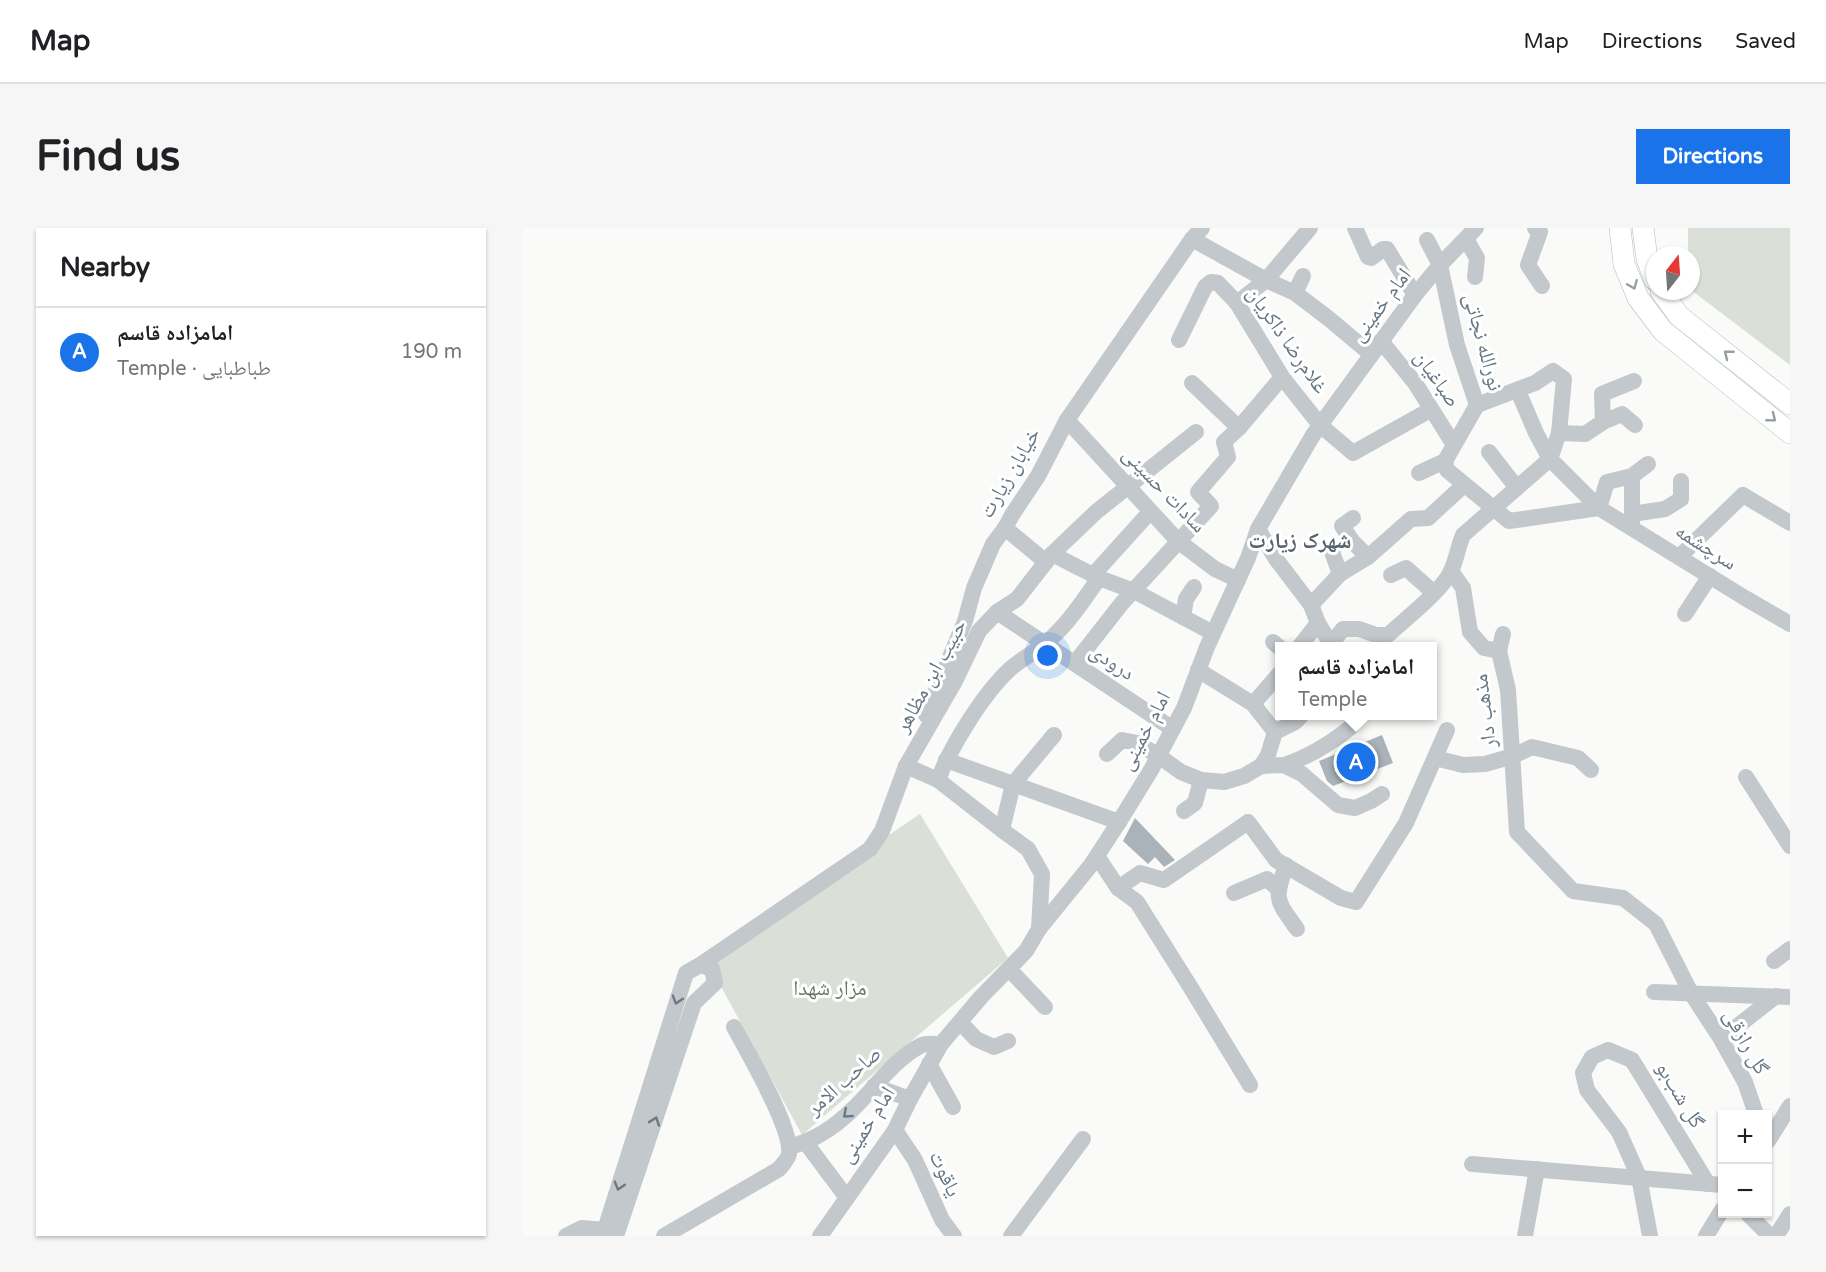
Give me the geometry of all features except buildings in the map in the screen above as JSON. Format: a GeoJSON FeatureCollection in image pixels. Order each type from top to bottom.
{"type":"FeatureCollection","features":[{"type":"Feature","properties":{"kind":"main road"},"geometry":{"type":"LineString","coordinates":[[1620,228],[1624,264],[1638,298],[1663,331],[1790,433]]}},
{"type":"Feature","properties":{"kind":"main road"},"geometry":{"type":"LineString","coordinates":[[1643,228],[1646,251]]}},
{"type":"Feature","properties":{"kind":"main road"},"geometry":{"type":"LineString","coordinates":[[1667,300],[1679,316],[1790,404]]}},
{"type":"Feature","properties":{"kind":"street"},"geometry":{"type":"LineString","coordinates":[[1237,303],[1266,280],[1310,228]]}},
{"type":"Feature","properties":{"kind":"street"},"geometry":{"type":"LineString","coordinates":[[1354,228],[1368,257],[1371,258],[1383,249],[1387,249],[1415,295]]}},
{"type":"Feature","properties":{"kind":"street"},"geometry":{"type":"LineString","coordinates":[[1535,228],[1540,232],[1528,265],[1542,286]]}},
{"type":"Feature","properties":{"kind":"street","name":"صباغیان"},"geometry":{"type":"LineString","coordinates":[[1197,234],[1266,280],[1295,293],[1328,318],[1376,348],[1415,383],[1430,410],[1454,444]]}},
{"type":"Feature","properties":{"kind":"street","name":"خیابان زیارت"},"geometry":{"type":"LineString","coordinates":[[906,766],[908,749],[943,676],[965,621],[974,588],[993,544],[1038,476],[1067,420],[1197,234]]}},
{"type":"Feature","properties":{"kind":"street"},"geometry":{"type":"LineString","coordinates":[[1471,234],[1477,258],[1475,277]]}},
{"type":"Feature","properties":{"kind":"street","name":"امام خمینی"},"geometry":{"type":"LineString","coordinates":[[820,1236],[895,1130],[940,1044],[1026,951],[1039,928],[1097,856],[1159,756],[1184,708],[1213,633],[1248,558],[1258,529],[1320,425],[1415,295],[1440,265],[1471,234]]}},
{"type":"Feature","properties":{"kind":"street","name":"نورالله نجاتی"},"geometry":{"type":"LineString","coordinates":[[1427,240],[1440,265],[1457,345],[1477,405],[1445,460]]}},
{"type":"Feature","properties":{"kind":"street"},"geometry":{"type":"LineString","coordinates":[[1295,293],[1304,276]]}},
{"type":"Feature","properties":{"kind":"street","name":"غلام‌رضا ذاکریان"},"geometry":{"type":"LineString","coordinates":[[1179,340],[1205,287],[1211,282],[1218,283],[1237,303],[1282,377],[1320,425],[1353,453],[1430,410]]}},
{"type":"Feature","properties":{"kind":"street"},"geometry":{"type":"LineString","coordinates":[[1333,642],[1343,628],[1359,628],[1376,636],[1388,635],[1434,593],[1451,571],[1463,535],[1550,459],[1560,433],[1564,378],[1553,371],[1518,391],[1477,405]]}},
{"type":"Feature","properties":{"kind":"street"},"geometry":{"type":"LineString","coordinates":[[1075,663],[1134,591],[1211,506],[1198,492],[1228,457],[1224,442],[1239,428],[1282,377]]}},
{"type":"Feature","properties":{"kind":"street"},"geometry":{"type":"LineString","coordinates":[[1603,422],[1602,394],[1634,381]]}},
{"type":"Feature","properties":{"kind":"street"},"geometry":{"type":"LineString","coordinates":[[1192,383],[1239,428]]}},
{"type":"Feature","properties":{"kind":"street","name":"سرچشمه"},"geometry":{"type":"LineString","coordinates":[[1518,391],[1550,459],[1599,507],[1632,521],[1679,557],[1790,624]]}},
{"type":"Feature","properties":{"kind":"street"},"geometry":{"type":"LineString","coordinates":[[1560,433],[1585,434],[1603,422],[1622,414],[1635,425]]}},
{"type":"Feature","properties":{"kind":"street","name":"سادات حسینی"},"geometry":{"type":"LineString","coordinates":[[1067,420],[1178,541],[1215,569],[1238,580]]}},
{"type":"Feature","properties":{"kind":"street","name":"حبیب ابن مظاهر"},"geometry":{"type":"LineString","coordinates":[[1039,928],[1042,874],[1028,849],[938,780],[906,766],[955,681],[979,631],[997,612],[1017,599],[1049,558],[1096,512],[1196,432]]}},
{"type":"Feature","properties":{"kind":"street"},"geometry":{"type":"LineString","coordinates":[[1489,452],[1517,488]]}},
{"type":"Feature","properties":{"kind":"street"},"geometry":{"type":"LineString","coordinates":[[1419,473],[1445,460],[1447,470],[1509,521],[1599,507],[1607,482],[1632,476],[1648,464]]}},
{"type":"Feature","properties":{"kind":"street"},"geometry":{"type":"LineString","coordinates":[[1632,476],[1632,521],[1665,509],[1681,499],[1681,481]]}},
{"type":"Feature","properties":{"kind":"street"},"geometry":{"type":"LineString","coordinates":[[1311,605],[1340,574],[1368,557],[1411,519],[1428,518],[1464,485]]}},
{"type":"Feature","properties":{"kind":"street"},"geometry":{"type":"LineString","coordinates":[[1679,557],[1743,495],[1790,523]]}},
{"type":"Feature","properties":{"kind":"street"},"geometry":{"type":"LineString","coordinates":[[938,780],[946,760],[981,703],[1010,669],[1060,631],[1096,577],[1150,512]]}},
{"type":"Feature","properties":{"kind":"street"},"geometry":{"type":"LineString","coordinates":[[1353,518],[1342,526],[1353,542],[1368,557]]}},
{"type":"Feature","properties":{"kind":"street"},"geometry":{"type":"LineString","coordinates":[[1005,528],[1049,558],[1134,591],[1213,633]]}},
{"type":"Feature","properties":{"kind":"street"},"geometry":{"type":"LineString","coordinates":[[1258,529],[1276,559],[1311,605],[1329,642]]}},
{"type":"Feature","properties":{"kind":"street"},"geometry":{"type":"LineString","coordinates":[[1332,552],[1340,574]]}},
{"type":"Feature","properties":{"kind":"street"},"geometry":{"type":"LineString","coordinates":[[1391,576],[1406,568],[1434,593]]}},
{"type":"Feature","properties":{"kind":"street","name":"مذهب دار"},"geometry":{"type":"LineString","coordinates":[[1451,571],[1462,588],[1470,632],[1484,648],[1501,643],[1508,690],[1517,832]]}},
{"type":"Feature","properties":{"kind":"street"},"geometry":{"type":"LineString","coordinates":[[1685,614],[1710,576]]}},
{"type":"Feature","properties":{"kind":"street"},"geometry":{"type":"LineString","coordinates":[[1183,617],[1186,599],[1194,587]]}},
{"type":"Feature","properties":{"kind":"street","name":"درودی"},"geometry":{"type":"LineString","coordinates":[[997,612],[1173,729]]}},
{"type":"Feature","properties":{"kind":"street"},"geometry":{"type":"LineString","coordinates":[[1303,642],[1318,623]]}},
{"type":"Feature","properties":{"kind":"street"},"geometry":{"type":"LineString","coordinates":[[1198,670],[1253,704],[1275,732]]}},
{"type":"Feature","properties":{"kind":"street"},"geometry":{"type":"LineString","coordinates":[[1253,704],[1275,679]]}},
{"type":"Feature","properties":{"kind":"street"},"geometry":{"type":"LineString","coordinates":[[1107,754],[1122,740],[1137,743],[1181,772],[1201,780],[1224,782],[1244,776],[1261,766],[1268,755],[1275,732],[1297,720]]}},
{"type":"Feature","properties":{"kind":"street"},"geometry":{"type":"LineString","coordinates":[[1261,766],[1284,765],[1306,757],[1336,740],[1351,727]]}},
{"type":"Feature","properties":{"kind":"street"},"geometry":{"type":"LineString","coordinates":[[1118,888],[1140,873],[1164,880],[1248,822],[1276,860],[1341,898],[1356,902],[1406,823],[1447,730]]}},
{"type":"Feature","properties":{"kind":"street"},"geometry":{"type":"LineString","coordinates":[[1002,830],[1013,784],[1054,735]]}},
{"type":"Feature","properties":{"kind":"street"},"geometry":{"type":"LineString","coordinates":[[1435,758],[1463,765],[1485,764],[1513,756],[1532,747],[1578,758],[1591,770]]}},
{"type":"Feature","properties":{"kind":"street"},"geometry":{"type":"LineString","coordinates":[[946,760],[1119,822]]}},
{"type":"Feature","properties":{"kind":"street"},"geometry":{"type":"LineString","coordinates":[[1284,765],[1302,774],[1338,805],[1355,808],[1382,794]]}},
{"type":"Feature","properties":{"kind":"street"},"geometry":{"type":"LineString","coordinates":[[608,1234],[686,973],[870,849],[882,831],[906,766]]}},
{"type":"Feature","properties":{"kind":"street"},"geometry":{"type":"LineString","coordinates":[[1746,777],[1790,846]]}},
{"type":"Feature","properties":{"kind":"street"},"geometry":{"type":"LineString","coordinates":[[1184,811],[1195,803],[1201,780]]}},
{"type":"Feature","properties":{"kind":"street","name":"گل رازقی"},"geometry":{"type":"LineString","coordinates":[[1517,832],[1573,891],[1623,898],[1656,924],[1691,993],[1745,1082],[1755,1110]]}},
{"type":"Feature","properties":{"kind":"street"},"geometry":{"type":"LineString","coordinates":[[1097,856],[1118,888],[1137,903],[1250,1086]]}},
{"type":"Feature","properties":{"kind":"street"},"geometry":{"type":"LineString","coordinates":[[1286,865],[1278,889],[1279,904],[1297,929]]}},
{"type":"Feature","properties":{"kind":"street"},"geometry":{"type":"LineString","coordinates":[[1234,893],[1267,879],[1278,889]]}},
{"type":"Feature","properties":{"kind":"street"},"geometry":{"type":"LineString","coordinates":[[1774,961],[1790,949]]}},
{"type":"Feature","properties":{"kind":"street"},"geometry":{"type":"LineString","coordinates":[[608,1234],[694,1003],[715,983],[712,969],[700,965]]}},
{"type":"Feature","properties":{"kind":"street"},"geometry":{"type":"LineString","coordinates":[[1009,969],[1045,1007]]}},
{"type":"Feature","properties":{"kind":"street"},"geometry":{"type":"LineString","coordinates":[[1654,992],[1783,997]]}},
{"type":"Feature","properties":{"kind":"street"},"geometry":{"type":"LineString","coordinates":[[1721,1039],[1783,997]]}},
{"type":"Feature","properties":{"kind":"street"},"geometry":{"type":"LineString","coordinates":[[960,1022],[976,1039],[994,1047],[1008,1041]]}},
{"type":"Feature","properties":{"kind":"street"},"geometry":{"type":"LineString","coordinates":[[664,1236],[779,1169],[789,1156],[789,1147],[778,1110],[734,1027]]}},
{"type":"Feature","properties":{"kind":"street","name":"صاحب الامر"},"geometry":{"type":"LineString","coordinates":[[789,1147],[806,1143],[833,1126],[853,1110],[897,1063],[924,1044],[940,1044]]}},
{"type":"Feature","properties":{"kind":"street","name":"گل شب‌بو"},"geometry":{"type":"LineString","coordinates":[[1639,1177],[1619,1132],[1587,1090],[1583,1073],[1592,1057],[1608,1050],[1632,1060],[1715,1184]]}},
{"type":"Feature","properties":{"kind":"street"},"geometry":{"type":"LineString","coordinates":[[929,1064],[953,1107]]}},
{"type":"Feature","properties":{"kind":"street"},"geometry":{"type":"LineString","coordinates":[[874,1086],[910,1099]]}},
{"type":"Feature","properties":{"kind":"street"},"geometry":{"type":"LineString","coordinates":[[1772,1133],[1790,1106]]}},
{"type":"Feature","properties":{"kind":"street","name":"یاقوت"},"geometry":{"type":"LineString","coordinates":[[895,1130],[915,1160],[942,1220],[954,1236]]}},
{"type":"Feature","properties":{"kind":"street"},"geometry":{"type":"LineString","coordinates":[[1011,1236],[1083,1139]]}},
{"type":"Feature","properties":{"kind":"street"},"geometry":{"type":"LineString","coordinates":[[806,1143],[847,1198]]}},
{"type":"Feature","properties":{"kind":"street"},"geometry":{"type":"LineString","coordinates":[[1473,1164],[1715,1184]]}},
{"type":"Feature","properties":{"kind":"street"},"geometry":{"type":"LineString","coordinates":[[1526,1236],[1537,1169]]}},
{"type":"Feature","properties":{"kind":"street"},"geometry":{"type":"LineString","coordinates":[[1639,1177],[1650,1236]]}},
{"type":"Feature","properties":{"kind":"street"},"geometry":{"type":"LineString","coordinates":[[1776,1236],[1790,1214]]}},
{"type":"Feature","properties":{"kind":"street"},"geometry":{"type":"LineString","coordinates":[[1706,1236],[1718,1216]]}},
{"type":"Feature","properties":{"kind":"street"},"geometry":{"type":"LineString","coordinates":[[1752,1218],[1770,1236]]}},
{"type":"Feature","properties":{"kind":"street"},"geometry":{"type":"LineString","coordinates":[[566,1236],[582,1228],[608,1234]]}},
{"type":"Feature","properties":{"kind":"green space"},"geometry":{"type":"Polygon","coordinates":[[[1688,228],[1790,228],[1790,365],[1700,297],[1700,246],[1688,246],[1688,228]]]}},
{"type":"Feature","properties":{"kind":"green space","name":"مزار شهدا"},"geometry":{"type":"Polygon","coordinates":[[[920,814],[1008,958],[802,1135],[706,959],[920,814]]]}},
{"type":"Feature","properties":{"kind":"place","name":"امامزاده قاسم"},"geometry":{"type":"Point","coordinates":[1356,762]}},
{"type":"Feature","properties":{"kind":"district","name":"شهرک زیارت"},"geometry":{"type":"Point","coordinates":[1300,541]}}]}
